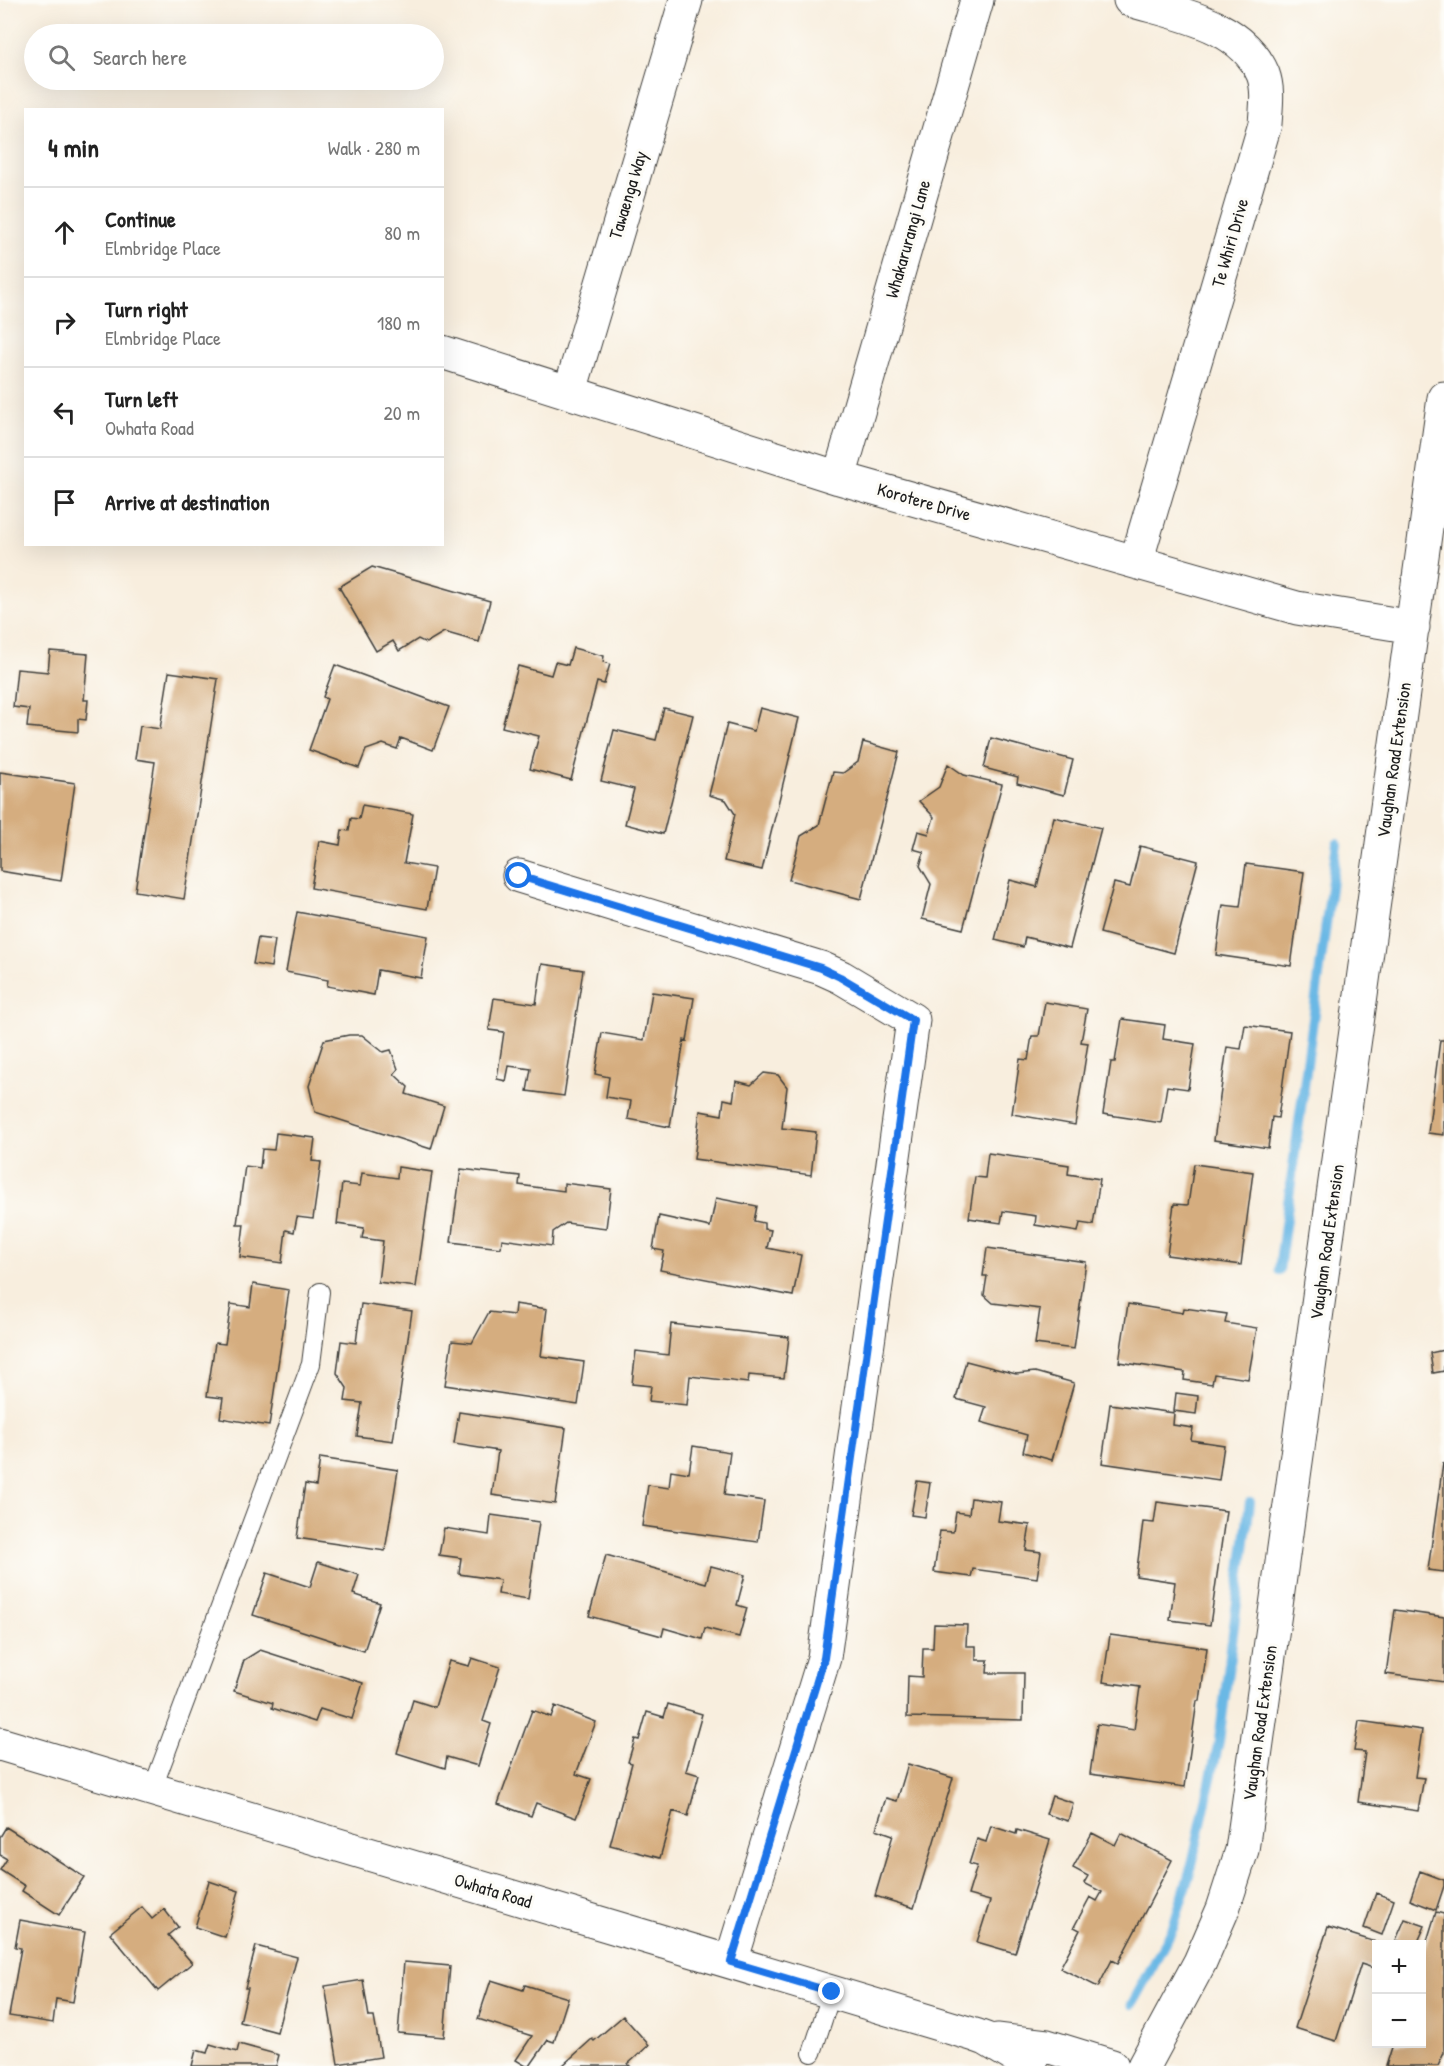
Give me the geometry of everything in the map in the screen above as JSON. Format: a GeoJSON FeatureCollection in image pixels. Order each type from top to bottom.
{"type":"FeatureCollection","features":[{"type":"Feature","properties":{"kind":"street","name":"Tawaenga Way"},"geometry":{"type":"LineString","coordinates":[[570,391],[686,0]]}},
{"type":"Feature","properties":{"kind":"street","name":"Whakarurangi Lane"},"geometry":{"type":"LineString","coordinates":[[839,478],[977,0]]}},
{"type":"Feature","properties":{"kind":"street","name":"Te Whiri Drive"},"geometry":{"type":"LineString","coordinates":[[1130,0],[1191,17],[1221,30],[1236,40],[1251,55],[1263,75],[1267,97],[1265,124],[1136,562]]}},
{"type":"Feature","properties":{"kind":"street","name":"Korotere Drive"},"geometry":{"type":"LineString","coordinates":[[444,353],[839,478],[1296,608],[1413,627]]}},
{"type":"Feature","properties":{"kind":"street","name":"Vaughan Road Extension"},"geometry":{"type":"LineString","coordinates":[[1144,2066],[1200,1962],[1223,1909],[1242,1850],[1444,398]]}},
{"type":"Feature","properties":{"kind":"street"},"geometry":{"type":"LineString","coordinates":[[519,876],[821,968],[913,1020],[824,1658],[731,1962]]}},
{"type":"Feature","properties":{"kind":"street","name":"Owhata Road"},"geometry":{"type":"LineString","coordinates":[[0,1744],[986,2039],[1047,2046],[1112,2066]]}},
{"type":"Feature","properties":{"kind":"street","name":"Owhata Road"},"geometry":{"type":"LineString","coordinates":[[986,2039],[1031,2066]]}},
{"type":"Feature","properties":{"kind":"lane"},"geometry":{"type":"LineString","coordinates":[[152,1790],[311,1364],[320,1292]]}},
{"type":"Feature","properties":{"kind":"lane"},"geometry":{"type":"LineString","coordinates":[[812,2054],[832,1992]]}},
{"type":"Feature","properties":{"kind":"building"},"geometry":{"type":"Polygon","coordinates":[[[372,567],[490,601],[479,642],[444,632],[426,643],[418,639],[399,651],[393,641],[376,651],[339,587],[372,567]]]}},
{"type":"Feature","properties":{"kind":"building"},"geometry":{"type":"Polygon","coordinates":[[[573,648],[604,656],[603,662],[610,664],[604,684],[597,682],[571,780],[530,769],[539,736],[502,727],[518,666],[551,675],[555,662],[568,665],[573,648]]]}},
{"type":"Feature","properties":{"kind":"building"},"geometry":{"type":"Polygon","coordinates":[[[50,651],[88,654],[84,700],[88,700],[86,720],[78,719],[78,732],[27,727],[29,709],[13,707],[17,669],[48,672],[50,651]]]}},
{"type":"Feature","properties":{"kind":"building"},"geometry":{"type":"Polygon","coordinates":[[[335,665],[449,707],[433,750],[401,738],[397,749],[383,744],[366,750],[359,768],[309,750],[327,699],[323,697],[335,665]]]}},
{"type":"Feature","properties":{"kind":"building"},"geometry":{"type":"Polygon","coordinates":[[[169,672],[218,679],[184,899],[135,891],[155,762],[135,759],[140,726],[160,729],[169,672]]]}},
{"type":"Feature","properties":{"kind":"building"},"geometry":{"type":"Polygon","coordinates":[[[664,708],[693,715],[663,834],[625,824],[634,789],[601,781],[614,730],[656,740],[664,708]]]}},
{"type":"Feature","properties":{"kind":"building"},"geometry":{"type":"Polygon","coordinates":[[[760,708],[799,718],[762,870],[724,861],[735,814],[726,800],[709,795],[727,724],[754,731],[760,708]]]}},
{"type":"Feature","properties":{"kind":"building"},"geometry":{"type":"Polygon","coordinates":[[[991,738],[1073,760],[1064,795],[1017,783],[1018,777],[984,768],[991,738]]]}},
{"type":"Feature","properties":{"kind":"building"},"geometry":{"type":"Polygon","coordinates":[[[863,742],[899,752],[861,899],[789,880],[801,836],[819,825],[833,772],[843,773],[858,762],[863,742]]]}},
{"type":"Feature","properties":{"kind":"building"},"geometry":{"type":"Polygon","coordinates":[[[948,764],[964,775],[1002,784],[963,929],[922,919],[931,884],[920,866],[924,852],[913,849],[918,831],[929,834],[934,817],[919,801],[939,787],[948,764]]]}},
{"type":"Feature","properties":{"kind":"building"},"geometry":{"type":"Polygon","coordinates":[[[0,772],[75,783],[61,881],[0,871],[0,772]]]}},
{"type":"Feature","properties":{"kind":"building"},"geometry":{"type":"Polygon","coordinates":[[[362,805],[413,814],[404,863],[434,868],[427,909],[311,888],[319,841],[340,845],[342,830],[349,831],[351,818],[359,819],[362,805]]]}},
{"type":"Feature","properties":{"kind":"building"},"geometry":{"type":"Polygon","coordinates":[[[1054,817],[1101,828],[1070,948],[1025,937],[1023,947],[995,940],[1010,880],[1037,887],[1054,817]]]}},
{"type":"Feature","properties":{"kind":"building"},"geometry":{"type":"Polygon","coordinates":[[[1140,846],[1198,861],[1174,953],[1100,933],[1114,883],[1130,887],[1140,846]]]}},
{"type":"Feature","properties":{"kind":"building"},"geometry":{"type":"Polygon","coordinates":[[[1246,864],[1304,872],[1291,966],[1216,955],[1223,905],[1240,907],[1246,864]]]}},
{"type":"Feature","properties":{"kind":"building"},"geometry":{"type":"Polygon","coordinates":[[[297,912],[428,936],[421,978],[378,970],[374,995],[327,986],[328,980],[286,972],[297,912]]]}},
{"type":"Feature","properties":{"kind":"building"},"geometry":{"type":"Polygon","coordinates":[[[258,938],[275,940],[271,967],[253,964],[258,938]]]}},
{"type":"Feature","properties":{"kind":"building"},"geometry":{"type":"Polygon","coordinates":[[[542,964],[583,970],[564,1096],[527,1091],[531,1069],[509,1066],[506,1081],[497,1079],[504,1032],[489,1030],[494,998],[536,1004],[542,964]]]}},
{"type":"Feature","properties":{"kind":"building"},"geometry":{"type":"Polygon","coordinates":[[[652,992],[694,998],[687,1041],[684,1040],[670,1127],[628,1119],[631,1101],[606,1097],[609,1077],[595,1074],[602,1033],[644,1040],[652,992]]]}},
{"type":"Feature","properties":{"kind":"building"},"geometry":{"type":"Polygon","coordinates":[[[1045,1002],[1087,1009],[1081,1042],[1088,1043],[1075,1125],[1012,1114],[1020,1059],[1028,1060],[1032,1036],[1039,1036],[1045,1002]]]}},
{"type":"Feature","properties":{"kind":"building"},"geometry":{"type":"Polygon","coordinates":[[[1122,1019],[1165,1025],[1163,1039],[1195,1044],[1188,1089],[1167,1086],[1161,1123],[1103,1114],[1111,1062],[1115,1062],[1122,1019]]]}},
{"type":"Feature","properties":{"kind":"building"},"geometry":{"type":"Polygon","coordinates":[[[1245,1025],[1290,1031],[1278,1118],[1272,1117],[1268,1148],[1214,1140],[1227,1047],[1241,1049],[1245,1025]]]}},
{"type":"Feature","properties":{"kind":"building"},"geometry":{"type":"Polygon","coordinates":[[[362,1035],[383,1052],[391,1050],[398,1069],[394,1074],[408,1087],[406,1094],[444,1106],[431,1149],[315,1112],[309,1086],[324,1040],[362,1035]]]}},
{"type":"Feature","properties":{"kind":"building"},"geometry":{"type":"Polygon","coordinates":[[[1440,1040],[1444,1040],[1444,1135],[1428,1133],[1440,1040]]]}},
{"type":"Feature","properties":{"kind":"building"},"geometry":{"type":"Polygon","coordinates":[[[764,1073],[778,1075],[787,1087],[782,1128],[816,1132],[811,1175],[694,1159],[700,1111],[722,1115],[724,1099],[733,1101],[736,1081],[751,1085],[764,1073]]]}},
{"type":"Feature","properties":{"kind":"building"},"geometry":{"type":"Polygon","coordinates":[[[276,1133],[315,1138],[312,1161],[321,1162],[313,1219],[297,1217],[294,1232],[286,1230],[282,1263],[240,1257],[244,1224],[237,1224],[245,1166],[260,1168],[262,1149],[274,1150],[276,1133]]]}},
{"type":"Feature","properties":{"kind":"building"},"geometry":{"type":"Polygon","coordinates":[[[988,1153],[1069,1165],[1068,1174],[1100,1179],[1093,1225],[1080,1223],[1078,1232],[1035,1225],[1036,1216],[1003,1211],[1001,1223],[969,1218],[975,1177],[985,1178],[988,1153]]]}},
{"type":"Feature","properties":{"kind":"building"},"geometry":{"type":"Polygon","coordinates":[[[1194,1164],[1253,1172],[1241,1265],[1167,1255],[1174,1204],[1188,1205],[1194,1164]]]}},
{"type":"Feature","properties":{"kind":"building"},"geometry":{"type":"Polygon","coordinates":[[[398,1167],[432,1172],[416,1287],[378,1282],[383,1241],[362,1238],[364,1228],[337,1224],[342,1184],[360,1186],[362,1173],[397,1178],[398,1167]]]}},
{"type":"Feature","properties":{"kind":"building"},"geometry":{"type":"Polygon","coordinates":[[[461,1169],[520,1176],[519,1185],[564,1191],[564,1183],[611,1189],[606,1228],[566,1223],[553,1232],[552,1246],[502,1239],[501,1248],[451,1242],[461,1169]]]}},
{"type":"Feature","properties":{"kind":"building"},"geometry":{"type":"Polygon","coordinates":[[[716,1198],[757,1206],[754,1221],[764,1223],[764,1229],[771,1230],[767,1248],[801,1255],[793,1296],[660,1270],[664,1251],[653,1249],[659,1216],[710,1227],[716,1198]]]}},
{"type":"Feature","properties":{"kind":"building"},"geometry":{"type":"Polygon","coordinates":[[[987,1248],[1086,1262],[1074,1349],[1035,1344],[1040,1309],[993,1303],[984,1295],[987,1276],[983,1276],[987,1248]]]}},
{"type":"Feature","properties":{"kind":"building"},"geometry":{"type":"Polygon","coordinates":[[[253,1284],[289,1290],[269,1426],[220,1418],[223,1398],[207,1396],[215,1343],[225,1344],[231,1304],[250,1307],[253,1284]]]}},
{"type":"Feature","properties":{"kind":"building"},"geometry":{"type":"Polygon","coordinates":[[[361,1304],[412,1311],[393,1441],[357,1436],[362,1403],[345,1401],[347,1388],[337,1373],[341,1341],[356,1343],[361,1304]]]}},
{"type":"Feature","properties":{"kind":"building"},"geometry":{"type":"Polygon","coordinates":[[[515,1304],[547,1309],[541,1356],[584,1362],[578,1405],[445,1385],[452,1341],[472,1343],[489,1312],[514,1315],[515,1304]]]}},
{"type":"Feature","properties":{"kind":"building"},"geometry":{"type":"Polygon","coordinates":[[[1128,1304],[1183,1313],[1184,1308],[1227,1314],[1225,1323],[1257,1328],[1248,1379],[1214,1374],[1212,1384],[1184,1380],[1185,1372],[1119,1362],[1128,1304]]]}},
{"type":"Feature","properties":{"kind":"building"},"geometry":{"type":"Polygon","coordinates":[[[671,1324],[789,1337],[784,1378],[749,1375],[748,1383],[690,1376],[687,1405],[649,1401],[651,1386],[632,1384],[636,1351],[668,1355],[671,1324]]]}},
{"type":"Feature","properties":{"kind":"building"},"geometry":{"type":"Polygon","coordinates":[[[1444,1350],[1444,1371],[1433,1373],[1430,1353],[1444,1350]]]}},
{"type":"Feature","properties":{"kind":"building"},"geometry":{"type":"Polygon","coordinates":[[[966,1361],[1016,1374],[1035,1372],[1074,1383],[1052,1460],[1023,1452],[1027,1435],[981,1422],[986,1407],[956,1399],[966,1361]]]}},
{"type":"Feature","properties":{"kind":"building"},"geometry":{"type":"Polygon","coordinates":[[[1176,1393],[1198,1396],[1196,1414],[1174,1411],[1176,1393]]]}},
{"type":"Feature","properties":{"kind":"building"},"geometry":{"type":"Polygon","coordinates":[[[1110,1404],[1174,1413],[1173,1425],[1193,1428],[1191,1440],[1224,1445],[1219,1480],[1102,1463],[1110,1404]]]}},
{"type":"Feature","properties":{"kind":"building"},"geometry":{"type":"Polygon","coordinates":[[[459,1412],[566,1428],[555,1504],[492,1495],[498,1451],[454,1444],[459,1412]]]}},
{"type":"Feature","properties":{"kind":"building"},"geometry":{"type":"Polygon","coordinates":[[[693,1446],[730,1452],[724,1495],[764,1501],[758,1542],[642,1526],[648,1485],[669,1488],[671,1470],[689,1473],[693,1446]]]}},
{"type":"Feature","properties":{"kind":"building"},"geometry":{"type":"Polygon","coordinates":[[[320,1458],[398,1470],[385,1551],[297,1538],[305,1484],[316,1486],[320,1458]]]}},
{"type":"Feature","properties":{"kind":"building"},"geometry":{"type":"Polygon","coordinates":[[[1444,1463],[1444,1572],[1428,1570],[1444,1463]]]}},
{"type":"Feature","properties":{"kind":"building"},"geometry":{"type":"Polygon","coordinates":[[[917,1481],[930,1483],[925,1517],[911,1515],[917,1481]]]}},
{"type":"Feature","properties":{"kind":"building"},"geometry":{"type":"Polygon","coordinates":[[[971,1498],[1001,1502],[998,1521],[1030,1525],[1026,1550],[1041,1552],[1037,1578],[973,1569],[971,1577],[934,1572],[940,1531],[953,1532],[956,1512],[969,1514],[971,1498]]]}},
{"type":"Feature","properties":{"kind":"building"},"geometry":{"type":"Polygon","coordinates":[[[1157,1502],[1226,1511],[1210,1625],[1170,1620],[1175,1582],[1136,1576],[1143,1522],[1154,1523],[1157,1502]]]}},
{"type":"Feature","properties":{"kind":"building"},"geometry":{"type":"Polygon","coordinates":[[[491,1515],[539,1522],[528,1599],[498,1594],[500,1580],[459,1574],[461,1558],[439,1555],[444,1528],[489,1535],[491,1515]]]}},
{"type":"Feature","properties":{"kind":"building"},"geometry":{"type":"Polygon","coordinates":[[[606,1555],[706,1583],[711,1566],[745,1575],[737,1605],[747,1608],[739,1637],[705,1628],[702,1639],[664,1628],[662,1636],[589,1616],[606,1555]]]}},
{"type":"Feature","properties":{"kind":"building"},"geometry":{"type":"Polygon","coordinates":[[[318,1562],[359,1575],[353,1594],[380,1603],[364,1651],[253,1615],[267,1573],[310,1587],[318,1562]]]}},
{"type":"Feature","properties":{"kind":"building"},"geometry":{"type":"Polygon","coordinates":[[[1395,1610],[1444,1617],[1444,1682],[1386,1674],[1395,1610]]]}},
{"type":"Feature","properties":{"kind":"building"},"geometry":{"type":"Polygon","coordinates":[[[934,1624],[967,1625],[966,1646],[976,1646],[976,1660],[988,1660],[987,1673],[1024,1673],[1023,1720],[907,1717],[908,1676],[922,1677],[923,1648],[933,1648],[934,1624]]]}},
{"type":"Feature","properties":{"kind":"building"},"geometry":{"type":"Polygon","coordinates":[[[1110,1635],[1207,1648],[1185,1787],[1090,1774],[1097,1724],[1134,1730],[1140,1687],[1103,1682],[1110,1635]]]}},
{"type":"Feature","properties":{"kind":"building"},"geometry":{"type":"Polygon","coordinates":[[[260,1650],[363,1683],[352,1719],[320,1709],[315,1722],[272,1708],[273,1703],[234,1691],[244,1660],[260,1650]]]}},
{"type":"Feature","properties":{"kind":"building"},"geometry":{"type":"Polygon","coordinates":[[[472,1658],[500,1667],[483,1721],[491,1724],[478,1766],[447,1757],[445,1768],[397,1753],[413,1700],[435,1707],[449,1661],[469,1666],[472,1658]]]}},
{"type":"Feature","properties":{"kind":"building"},"geometry":{"type":"Polygon","coordinates":[[[668,1704],[702,1714],[686,1771],[699,1775],[688,1816],[673,1811],[660,1858],[610,1845],[632,1763],[628,1762],[635,1739],[639,1740],[647,1712],[664,1717],[668,1704]]]}},
{"type":"Feature","properties":{"kind":"building"},"geometry":{"type":"Polygon","coordinates":[[[555,1706],[596,1722],[576,1774],[591,1779],[576,1818],[536,1803],[531,1816],[498,1804],[532,1710],[551,1717],[555,1706]]]}},
{"type":"Feature","properties":{"kind":"building"},"geometry":{"type":"Polygon","coordinates":[[[1359,1721],[1422,1730],[1415,1777],[1424,1778],[1418,1811],[1358,1802],[1365,1752],[1354,1751],[1359,1721]]]}},
{"type":"Feature","properties":{"kind":"building"},"geometry":{"type":"Polygon","coordinates":[[[908,1764],[953,1778],[914,1908],[875,1896],[893,1835],[876,1829],[886,1798],[897,1801],[908,1764]]]}},
{"type":"Feature","properties":{"kind":"building"},"geometry":{"type":"Polygon","coordinates":[[[1052,1796],[1073,1803],[1068,1821],[1046,1814],[1052,1796]]]}},
{"type":"Feature","properties":{"kind":"building"},"geometry":{"type":"Polygon","coordinates":[[[991,1826],[1016,1834],[1017,1830],[1050,1840],[1015,1953],[977,1942],[990,1901],[968,1895],[977,1866],[969,1864],[977,1839],[986,1842],[991,1826]]]}},
{"type":"Feature","properties":{"kind":"building"},"geometry":{"type":"Polygon","coordinates":[[[6,1827],[84,1877],[59,1915],[22,1891],[25,1886],[0,1870],[7,1859],[0,1855],[0,1837],[6,1827]]]}},
{"type":"Feature","properties":{"kind":"building"},"geometry":{"type":"Polygon","coordinates":[[[1092,1833],[1115,1845],[1121,1833],[1172,1860],[1118,1963],[1112,1960],[1098,1987],[1060,1968],[1080,1930],[1074,1927],[1090,1897],[1097,1901],[1102,1892],[1084,1883],[1088,1876],[1073,1868],[1092,1833]]]}},
{"type":"Feature","properties":{"kind":"building"},"geometry":{"type":"Polygon","coordinates":[[[1420,1871],[1444,1880],[1436,1910],[1410,1900],[1420,1871]]]}},
{"type":"Feature","properties":{"kind":"building"},"geometry":{"type":"Polygon","coordinates":[[[209,1881],[239,1891],[225,1937],[195,1927],[209,1881]]]}},
{"type":"Feature","properties":{"kind":"building"},"geometry":{"type":"Polygon","coordinates":[[[1376,1893],[1394,1900],[1382,1935],[1364,1928],[1376,1893]]]}},
{"type":"Feature","properties":{"kind":"building"},"geometry":{"type":"Polygon","coordinates":[[[142,1907],[152,1919],[164,1909],[178,1927],[168,1935],[192,1963],[158,1991],[110,1933],[142,1907]]]}},
{"type":"Feature","properties":{"kind":"building"},"geometry":{"type":"Polygon","coordinates":[[[1436,1912],[1444,1914],[1444,2053],[1438,2066],[1386,2066],[1392,2048],[1426,2048],[1426,1944],[1436,1912]]]}},
{"type":"Feature","properties":{"kind":"building"},"geometry":{"type":"Polygon","coordinates":[[[1405,1919],[1425,1926],[1419,1940],[1396,1940],[1405,1919]]]}},
{"type":"Feature","properties":{"kind":"building"},"geometry":{"type":"Polygon","coordinates":[[[20,1920],[85,1932],[73,2002],[56,1999],[53,2023],[9,2016],[21,1948],[15,1947],[20,1920]]]}},
{"type":"Feature","properties":{"kind":"building"},"geometry":{"type":"Polygon","coordinates":[[[1328,1927],[1372,1941],[1372,1968],[1361,1964],[1336,2041],[1295,2028],[1328,1927]]]}},
{"type":"Feature","properties":{"kind":"building"},"geometry":{"type":"Polygon","coordinates":[[[256,1946],[297,1957],[277,2032],[240,2022],[248,1988],[245,1988],[256,1946]]]}},
{"type":"Feature","properties":{"kind":"building"},"geometry":{"type":"Polygon","coordinates":[[[404,1962],[450,1966],[444,2037],[398,2033],[404,1962]]]}},
{"type":"Feature","properties":{"kind":"building"},"geometry":{"type":"Polygon","coordinates":[[[363,1980],[369,2017],[374,2017],[381,2057],[338,2064],[325,1986],[363,1980]]]}},
{"type":"Feature","properties":{"kind":"building"},"geometry":{"type":"Polygon","coordinates":[[[491,1980],[523,1990],[525,1985],[568,1998],[554,2042],[548,2040],[530,2066],[516,2060],[532,2036],[478,2019],[491,1980]]]}},
{"type":"Feature","properties":{"kind":"building"},"geometry":{"type":"Polygon","coordinates":[[[623,2016],[649,2045],[628,2064],[630,2066],[562,2066],[592,2039],[594,2041],[623,2016]]]}},
{"type":"Feature","properties":{"kind":"building"},"geometry":{"type":"Polygon","coordinates":[[[210,2044],[237,2052],[239,2044],[279,2055],[276,2066],[192,2066],[196,2050],[207,2053],[210,2044]]]}},
{"type":"Feature","properties":{"kind":"waterway"},"geometry":{"type":"LineString","coordinates":[[1279,1270],[1337,843]]}},
{"type":"Feature","properties":{"kind":"waterway"},"geometry":{"type":"LineString","coordinates":[[1132,2004],[1173,1928],[1192,1865],[1219,1741],[1250,1502]]}},
{"type":"Feature","properties":{"kind":"route"},"geometry":{"type":"LineString","coordinates":[[519,876],[821,968],[913,1020],[824,1658],[731,1962],[832,1992]]}}]}
